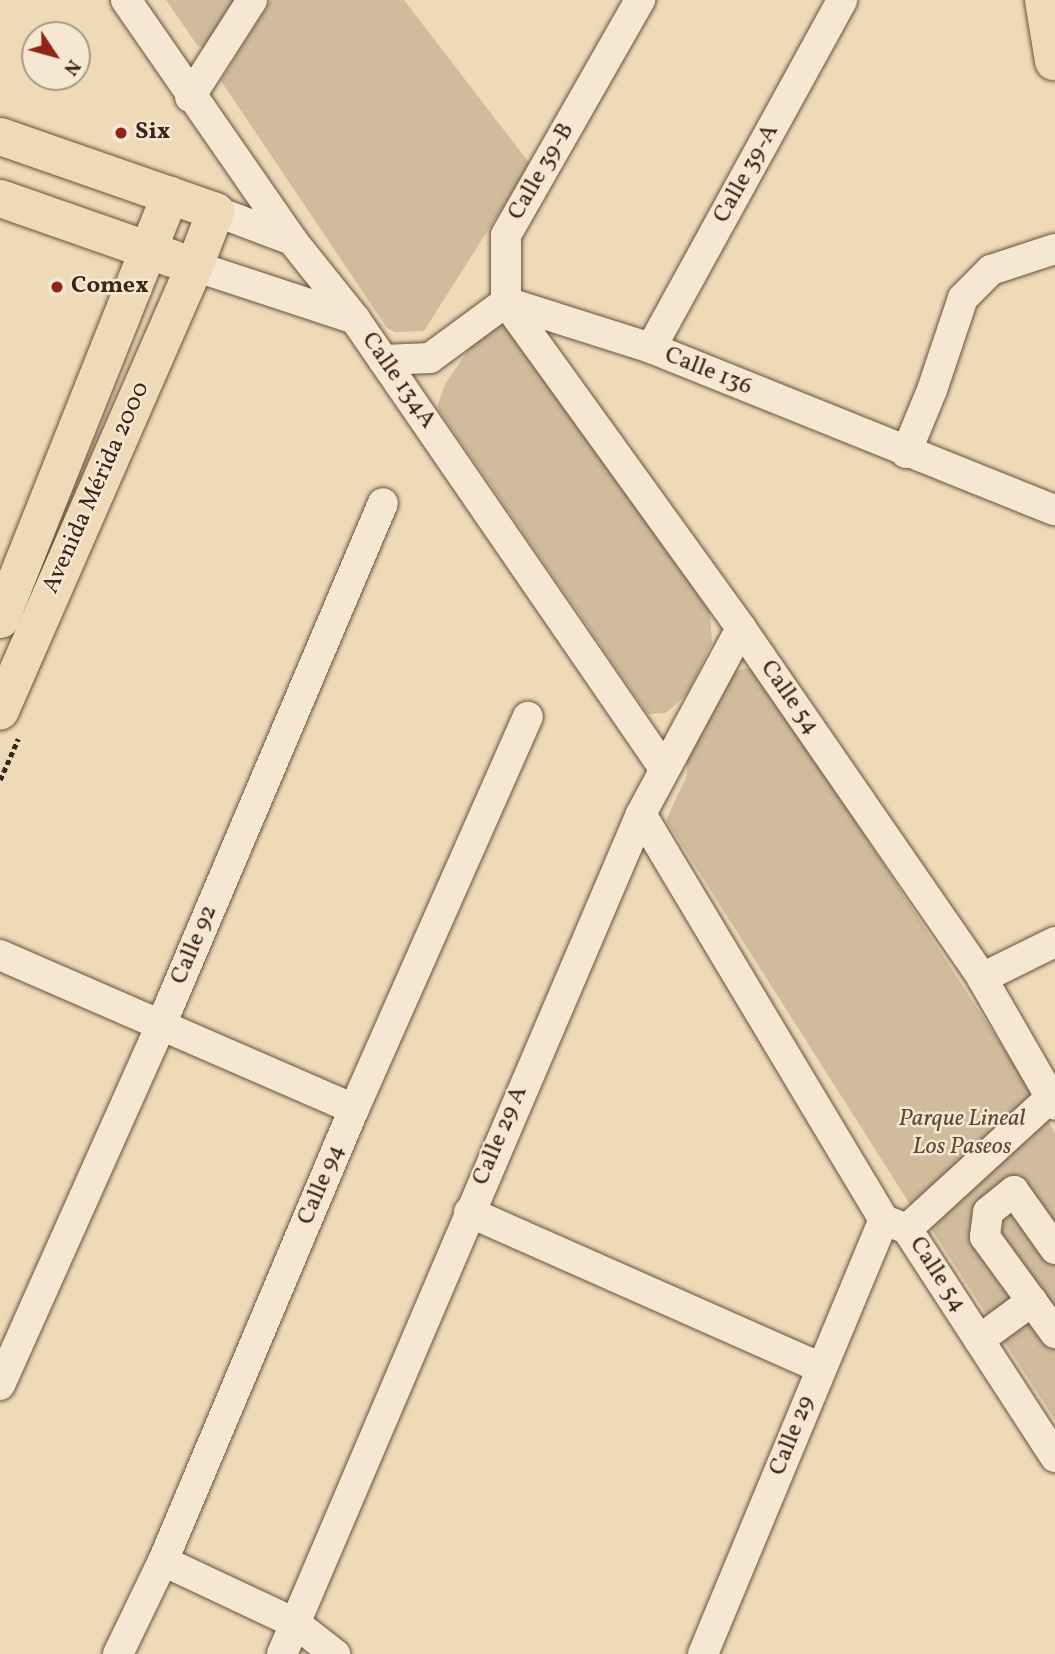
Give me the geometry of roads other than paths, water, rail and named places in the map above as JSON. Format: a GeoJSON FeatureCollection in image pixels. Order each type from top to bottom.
{"type":"FeatureCollection","features":[{"type":"Feature","properties":{"kind":"highway"},"geometry":{"type":"LineString","coordinates":[[1044,0],[1055,62]]}},
{"type":"Feature","properties":{"kind":"main road"},"geometry":{"type":"LineString","coordinates":[[1031,0],[1055,62]]}},
{"type":"Feature","properties":{"kind":"main road"},"geometry":{"type":"LineString","coordinates":[[0,136],[215,211]]}},
{"type":"Feature","properties":{"kind":"main road","name":"Avenida Mérida 2000"},"geometry":{"type":"LineString","coordinates":[[0,619],[150,251],[170,195]]}},
{"type":"Feature","properties":{"kind":"main road"},"geometry":{"type":"LineString","coordinates":[[0,198],[194,266]]}},
{"type":"Feature","properties":{"kind":"main road","name":"Avenida Mérida 2000"},"geometry":{"type":"LineString","coordinates":[[0,710],[194,266],[215,211]]}},
{"type":"Feature","properties":{"kind":"street","name":"Calle 134A"},"geometry":{"type":"LineString","coordinates":[[126,0],[190,97],[292,240],[355,319],[663,767]]}},
{"type":"Feature","properties":{"kind":"street"},"geometry":{"type":"LineString","coordinates":[[190,97],[252,0]]}},
{"type":"Feature","properties":{"kind":"street","name":"Calle 39-B"},"geometry":{"type":"LineString","coordinates":[[506,302],[506,235],[640,0]]}},
{"type":"Feature","properties":{"kind":"street","name":"Calle 39-A"},"geometry":{"type":"LineString","coordinates":[[651,348],[842,0]]}},
{"type":"Feature","properties":{"kind":"street"},"geometry":{"type":"LineString","coordinates":[[215,211],[292,240]]}},
{"type":"Feature","properties":{"kind":"street"},"geometry":{"type":"LineString","coordinates":[[906,453],[932,390],[963,298],[991,270],[1055,249]]}},
{"type":"Feature","properties":{"kind":"street"},"geometry":{"type":"LineString","coordinates":[[194,266],[355,319]]}},
{"type":"Feature","properties":{"kind":"street"},"geometry":{"type":"LineString","coordinates":[[383,360],[430,359],[506,302]]}},
{"type":"Feature","properties":{"kind":"street","name":"Calle 136"},"geometry":{"type":"LineString","coordinates":[[506,302],[651,348],[906,453],[1055,510]]}},
{"type":"Feature","properties":{"kind":"street","name":"Calle 54"},"geometry":{"type":"LineString","coordinates":[[506,302],[741,628],[982,978],[1053,1101]]}},
{"type":"Feature","properties":{"kind":"street","name":"Calle 92"},"geometry":{"type":"LineString","coordinates":[[0,1385],[161,1025],[383,503]]}},
{"type":"Feature","properties":{"kind":"street","name":"Calle 29 A"},"geometry":{"type":"LineString","coordinates":[[282,1654],[641,814],[663,767],[741,628]]}},
{"type":"Feature","properties":{"kind":"street","name":"Calle 94"},"geometry":{"type":"LineString","coordinates":[[118,1654],[163,1560],[354,1109],[528,717]]}},
{"type":"Feature","properties":{"kind":"street","name":"Calle 54"},"geometry":{"type":"LineString","coordinates":[[641,814],[896,1224],[979,1340],[1055,1457]]}},
{"type":"Feature","properties":{"kind":"street"},"geometry":{"type":"LineString","coordinates":[[982,978],[1055,942]]}},
{"type":"Feature","properties":{"kind":"street"},"geometry":{"type":"LineString","coordinates":[[0,955],[354,1109]]}},
{"type":"Feature","properties":{"kind":"street","name":"Calle 29"},"geometry":{"type":"LineString","coordinates":[[703,1654],[821,1368],[896,1224],[1053,1101]]}},
{"type":"Feature","properties":{"kind":"street"},"geometry":{"type":"LineString","coordinates":[[1055,1249],[1014,1191],[988,1212],[985,1237],[1055,1333]]}},
{"type":"Feature","properties":{"kind":"street"},"geometry":{"type":"LineString","coordinates":[[469,1212],[821,1368]]}},
{"type":"Feature","properties":{"kind":"street"},"geometry":{"type":"LineString","coordinates":[[979,1340],[1032,1301]]}},
{"type":"Feature","properties":{"kind":"street"},"geometry":{"type":"LineString","coordinates":[[163,1560],[295,1623],[335,1654]]}},
{"type":"Feature","properties":{"kind":"place","name":"Six"},"geometry":{"type":"Point","coordinates":[121,133]}},
{"type":"Feature","properties":{"kind":"place","name":"Comex"},"geometry":{"type":"Point","coordinates":[57,287]}},
{"type":"Feature","properties":{"kind":"park label","name":"Parque Lineal Los Paseos"},"geometry":{"type":"Point","coordinates":[962,1134]}}]}
